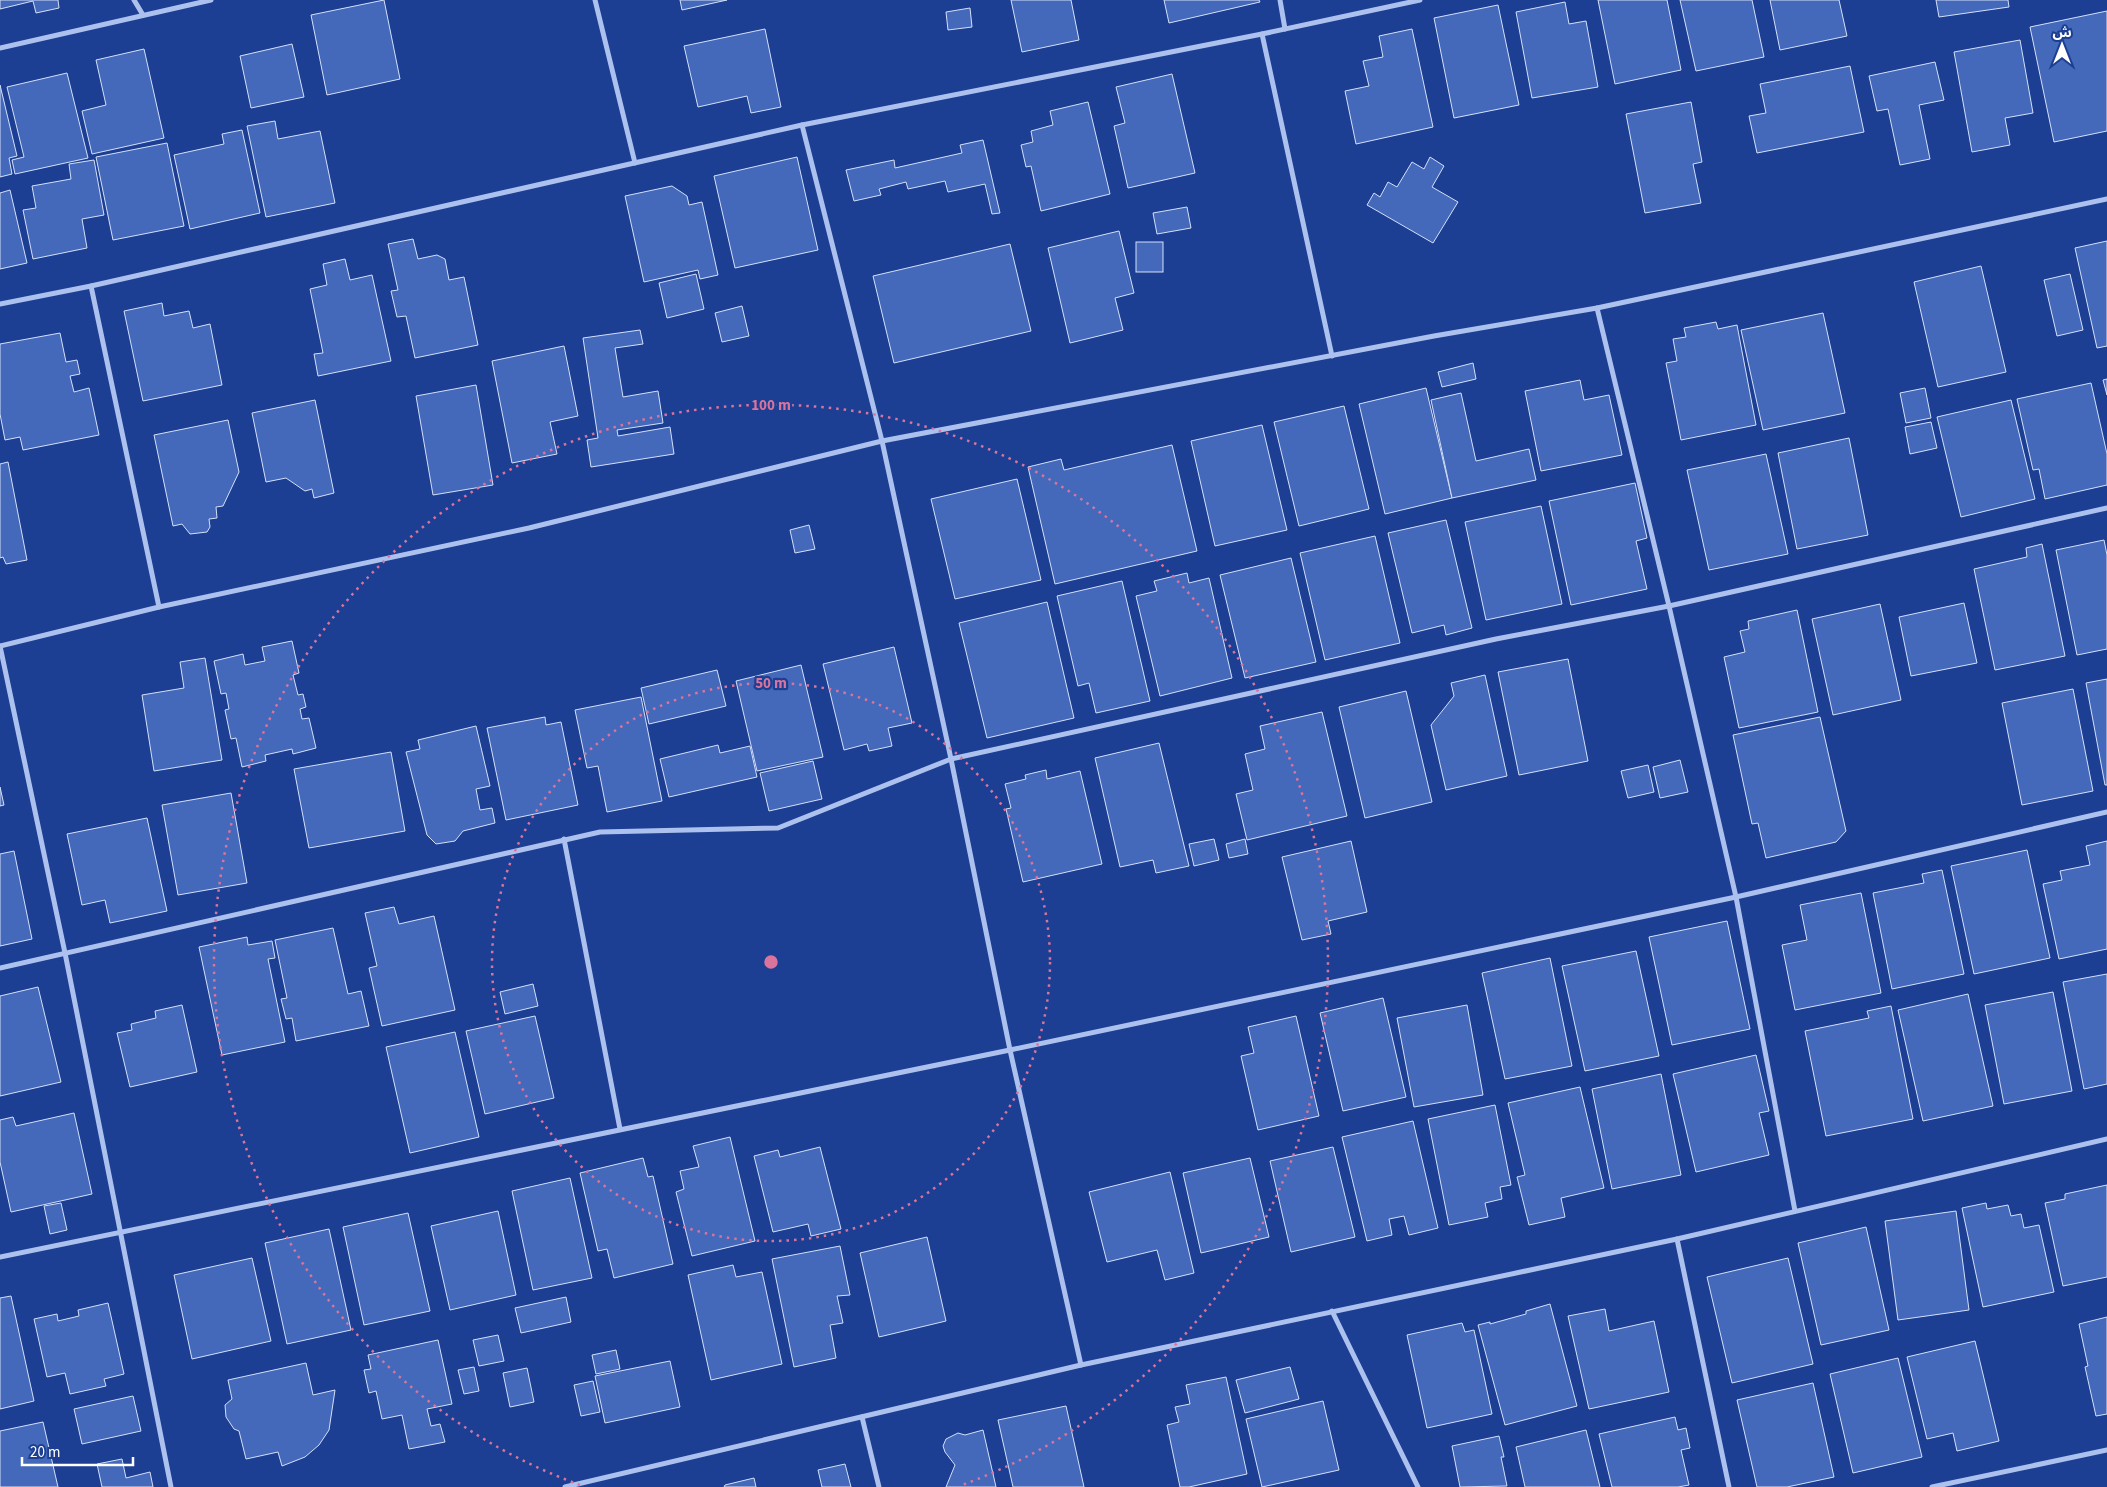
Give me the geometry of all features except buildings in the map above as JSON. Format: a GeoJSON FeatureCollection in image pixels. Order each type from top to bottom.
{"type":"FeatureCollection","features":[{"type":"Feature","properties":{"kind":"street"},"geometry":{"type":"LineString","coordinates":[[134,0],[143,15]]}},
{"type":"Feature","properties":{"kind":"street"},"geometry":{"type":"LineString","coordinates":[[0,48],[211,0]]}},
{"type":"Feature","properties":{"kind":"street"},"geometry":{"type":"LineString","coordinates":[[595,0],[635,163]]}},
{"type":"Feature","properties":{"kind":"street"},"geometry":{"type":"LineString","coordinates":[[1280,0],[1285,29]]}},
{"type":"Feature","properties":{"kind":"street"},"geometry":{"type":"LineString","coordinates":[[0,304],[91,286],[802,125],[1262,34],[1420,0]]}},
{"type":"Feature","properties":{"kind":"street"},"geometry":{"type":"LineString","coordinates":[[1262,34],[1332,356]]}},
{"type":"Feature","properties":{"kind":"street"},"geometry":{"type":"LineString","coordinates":[[802,125],[882,442],[951,759],[1010,1050],[1081,1365]]}},
{"type":"Feature","properties":{"kind":"street"},"geometry":{"type":"LineString","coordinates":[[171,1487],[66,953],[0,646],[159,607],[529,528],[882,442],[1434,336],[1597,308],[2107,199]]}},
{"type":"Feature","properties":{"kind":"street"},"geometry":{"type":"LineString","coordinates":[[91,286],[159,607]]}},
{"type":"Feature","properties":{"kind":"street"},"geometry":{"type":"LineString","coordinates":[[1597,308],[1669,606],[1736,897],[1796,1211]]}},
{"type":"Feature","properties":{"kind":"street"},"geometry":{"type":"LineString","coordinates":[[0,968],[600,832],[778,828],[951,759],[1496,639],[1669,606],[2107,508]]}},
{"type":"Feature","properties":{"kind":"street"},"geometry":{"type":"LineString","coordinates":[[0,1257],[1010,1050],[1736,897],[2107,812]]}},
{"type":"Feature","properties":{"kind":"street"},"geometry":{"type":"LineString","coordinates":[[564,839],[620,1129]]}},
{"type":"Feature","properties":{"kind":"street"},"geometry":{"type":"LineString","coordinates":[[565,1487],[1081,1365],[1677,1239],[2107,1140]]}},
{"type":"Feature","properties":{"kind":"street"},"geometry":{"type":"LineString","coordinates":[[1677,1239],[1729,1487]]}},
{"type":"Feature","properties":{"kind":"street"},"geometry":{"type":"LineString","coordinates":[[1332,1311],[1418,1487]]}},
{"type":"Feature","properties":{"kind":"street"},"geometry":{"type":"LineString","coordinates":[[862,1417],[879,1487]]}},
{"type":"Feature","properties":{"kind":"street"},"geometry":{"type":"LineString","coordinates":[[1932,1487],[2107,1450]]}}]}
